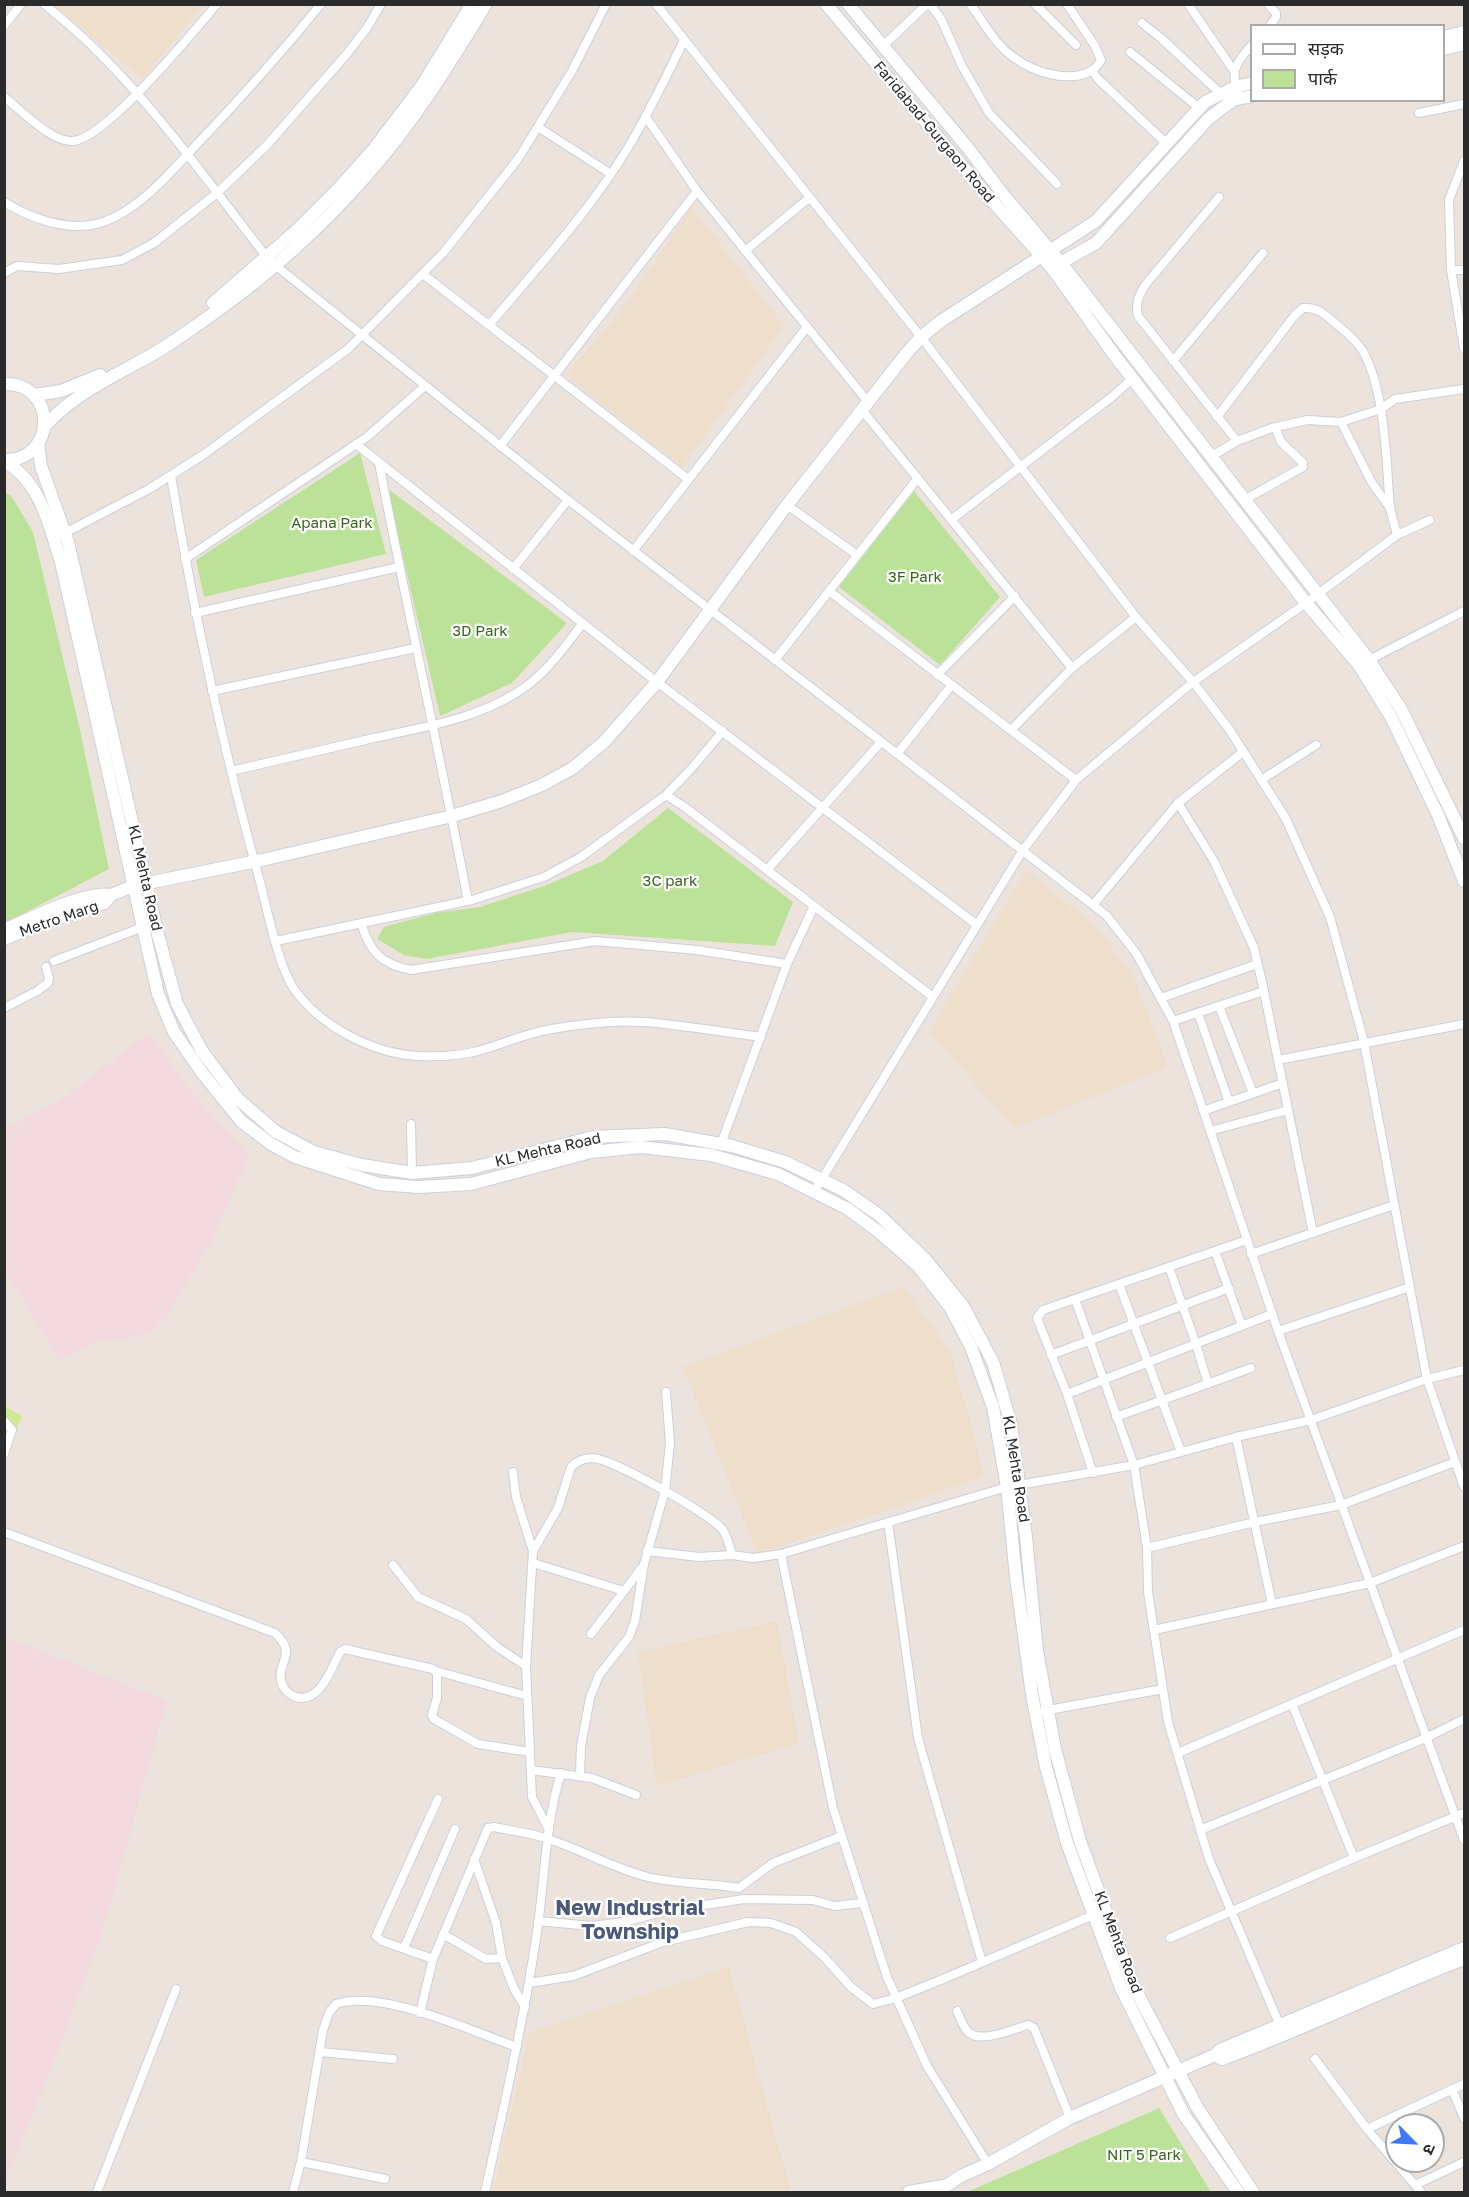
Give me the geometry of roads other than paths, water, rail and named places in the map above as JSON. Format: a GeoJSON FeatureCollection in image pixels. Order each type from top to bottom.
{"type":"FeatureCollection","features":[{"type":"Feature","properties":{"kind":"street"},"geometry":{"type":"LineString","coordinates":[[4,26],[21,4]]}},
{"type":"Feature","properties":{"kind":"street"},"geometry":{"type":"LineString","coordinates":[[44,4],[83,37],[136,94],[187,154],[275,266],[633,551],[1107,916],[1136,954],[1173,1021],[1278,1332],[1464,1840]]}},
{"type":"Feature","properties":{"kind":"street"},"geometry":{"type":"LineString","coordinates":[[4,97],[49,132],[72,141],[80,140],[97,130],[136,94],[217,4]]}},
{"type":"Feature","properties":{"kind":"street"},"geometry":{"type":"LineString","coordinates":[[4,201],[19,210],[52,222],[76,226],[98,224],[135,205],[240,99],[321,4]]}},
{"type":"Feature","properties":{"kind":"street"},"geometry":{"type":"LineString","coordinates":[[4,273],[17,266],[59,269],[122,260],[154,243],[217,193],[266,146],[368,28],[381,4]]}},
{"type":"Feature","properties":{"kind":"street"},"geometry":{"type":"LineString","coordinates":[[34,395],[61,391],[86,382],[142,353],[220,298],[296,231],[340,188],[373,150],[423,84],[472,4]]}},
{"type":"Feature","properties":{"kind":"street"},"geometry":{"type":"LineString","coordinates":[[44,427],[69,403],[164,347],[275,266],[374,166],[428,94],[486,4]]}},
{"type":"Feature","properties":{"kind":"street"},"geometry":{"type":"LineString","coordinates":[[59,536],[171,476],[226,440],[293,392],[362,336],[424,274],[483,205],[518,159],[572,71],[606,4]]}},
{"type":"Feature","properties":{"kind":"street"},"geometry":{"type":"LineString","coordinates":[[656,4],[921,337],[1136,617],[1193,682],[1229,729],[1285,817],[1330,917],[1364,1042],[1427,1379],[1464,1487]]}},
{"type":"Feature","properties":{"kind":"street","name":"Faridabad-Gurgaon Road"},"geometry":{"type":"LineString","coordinates":[[826,4],[987,195],[1047,254]]}},
{"type":"Feature","properties":{"kind":"street","name":"Faridabad-Gurgaon Road"},"geometry":{"type":"LineString","coordinates":[[849,4],[1057,266]]}},
{"type":"Feature","properties":{"kind":"street"},"geometry":{"type":"LineString","coordinates":[[883,46],[927,4],[932,7],[941,19],[962,66],[989,113],[1057,184]]}},
{"type":"Feature","properties":{"kind":"street"},"geometry":{"type":"LineString","coordinates":[[1035,4],[1076,45]]}},
{"type":"Feature","properties":{"kind":"street"},"geometry":{"type":"LineString","coordinates":[[975,6],[998,44],[1012,56],[1048,74],[1078,75],[1092,70],[1100,62],[1099,53],[1067,4]]}},
{"type":"Feature","properties":{"kind":"street"},"geometry":{"type":"LineString","coordinates":[[1188,4],[1234,71],[1242,94]]}},
{"type":"Feature","properties":{"kind":"street"},"geometry":{"type":"LineString","coordinates":[[1268,4],[1276,13],[1271,24]]}},
{"type":"Feature","properties":{"kind":"street"},"geometry":{"type":"LineString","coordinates":[[1142,23],[1221,94]]}},
{"type":"Feature","properties":{"kind":"street"},"geometry":{"type":"LineString","coordinates":[[1445,37],[1464,32]]}},
{"type":"Feature","properties":{"kind":"street"},"geometry":{"type":"LineString","coordinates":[[490,324],[578,219],[611,174],[646,117],[684,40]]}},
{"type":"Feature","properties":{"kind":"street"},"geometry":{"type":"LineString","coordinates":[[1445,49],[1464,44]]}},
{"type":"Feature","properties":{"kind":"street"},"geometry":{"type":"LineString","coordinates":[[1234,71],[1236,64],[1250,46]]}},
{"type":"Feature","properties":{"kind":"street"},"geometry":{"type":"LineString","coordinates":[[1130,52],[1199,108]]}},
{"type":"Feature","properties":{"kind":"street"},"geometry":{"type":"LineString","coordinates":[[1092,70],[1096,78],[1166,143]]}},
{"type":"Feature","properties":{"kind":"street"},"geometry":{"type":"LineString","coordinates":[[1047,254],[1096,221],[1205,102],[1221,94],[1242,94]]}},
{"type":"Feature","properties":{"kind":"street"},"geometry":{"type":"LineString","coordinates":[[1057,266],[1096,243],[1208,119],[1242,94]]}},
{"type":"Feature","properties":{"kind":"street"},"geometry":{"type":"LineString","coordinates":[[1419,113],[1464,104]]}},
{"type":"Feature","properties":{"kind":"street"},"geometry":{"type":"LineString","coordinates":[[646,117],[697,191],[807,327],[918,478],[1072,668]]}},
{"type":"Feature","properties":{"kind":"street"},"geometry":{"type":"LineString","coordinates":[[538,127],[611,174]]}},
{"type":"Feature","properties":{"kind":"street"},"geometry":{"type":"LineString","coordinates":[[1464,161],[1449,200],[1451,270],[1464,348]]}},
{"type":"Feature","properties":{"kind":"street"},"geometry":{"type":"LineString","coordinates":[[500,446],[697,191]]}},
{"type":"Feature","properties":{"kind":"street"},"geometry":{"type":"LineString","coordinates":[[1219,197],[1146,284],[1138,296],[1136,306],[1138,316],[1237,441]]}},
{"type":"Feature","properties":{"kind":"street"},"geometry":{"type":"LineString","coordinates":[[745,251],[809,198]]}},
{"type":"Feature","properties":{"kind":"street"},"geometry":{"type":"LineString","coordinates":[[1173,361],[1263,253]]}},
{"type":"Feature","properties":{"kind":"street","name":"Metro Marg"},"geometry":{"type":"LineString","coordinates":[[4,939],[104,903],[111,895],[133,886],[254,862],[452,816],[542,785],[573,768],[604,742],[657,682],[787,506],[921,337],[955,312],[1047,254]]}},
{"type":"Feature","properties":{"kind":"street"},"geometry":{"type":"LineString","coordinates":[[1057,266],[1132,379],[1306,603],[1364,662],[1438,815],[1464,881]]}},
{"type":"Feature","properties":{"kind":"street"},"geometry":{"type":"LineString","coordinates":[[1057,266],[1320,593],[1364,662],[1401,709],[1464,838]]}},
{"type":"Feature","properties":{"kind":"street"},"geometry":{"type":"LineString","coordinates":[[1451,270],[1464,270]]}},
{"type":"Feature","properties":{"kind":"street"},"geometry":{"type":"LineString","coordinates":[[424,274],[688,479]]}},
{"type":"Feature","properties":{"kind":"street"},"geometry":{"type":"LineString","coordinates":[[1217,417],[1295,315],[1303,308],[1320,310],[1345,331],[1363,351],[1384,424],[1390,508],[1397,536]]}},
{"type":"Feature","properties":{"kind":"street"},"geometry":{"type":"LineString","coordinates":[[633,551],[807,327]]}},
{"type":"Feature","properties":{"kind":"street"},"geometry":{"type":"LineString","coordinates":[[952,519],[1021,468],[1132,379]]}},
{"type":"Feature","properties":{"kind":"street"},"geometry":{"type":"LineString","coordinates":[[4,384],[23,387],[34,395],[44,415],[44,427],[38,444],[22,457],[4,460]]}},
{"type":"Feature","properties":{"kind":"street"},"geometry":{"type":"LineString","coordinates":[[185,559],[356,444],[388,420],[425,386]]}},
{"type":"Feature","properties":{"kind":"street"},"geometry":{"type":"LineString","coordinates":[[1212,456],[1237,441],[1275,427],[1307,420],[1341,422],[1381,409],[1395,399],[1464,389]]}},
{"type":"Feature","properties":{"kind":"street"},"geometry":{"type":"LineString","coordinates":[[1341,422],[1372,483],[1390,508]]}},
{"type":"Feature","properties":{"kind":"street"},"geometry":{"type":"LineString","coordinates":[[1246,499],[1302,467],[1304,463],[1281,442],[1275,427]]}},
{"type":"Feature","properties":{"kind":"street","name":"KL Mehta Road"},"geometry":{"type":"LineString","coordinates":[[38,444],[41,466],[177,1004],[202,1051],[238,1100],[276,1132],[314,1152],[362,1165],[412,1173],[472,1168],[593,1137],[665,1134],[721,1144],[785,1162],[843,1190],[879,1215],[926,1259],[963,1306],[993,1362],[1011,1424],[1013,1486]]}},
{"type":"Feature","properties":{"kind":"street"},"geometry":{"type":"LineString","coordinates":[[356,444],[657,682],[977,925]]}},
{"type":"Feature","properties":{"kind":"street","name":"KL Mehta Road"},"geometry":{"type":"LineString","coordinates":[[4,460],[26,478],[40,498],[59,536],[61,562],[158,994],[174,1032],[203,1074],[241,1120],[271,1144],[295,1157],[379,1184],[419,1187],[471,1184],[591,1152],[641,1147],[711,1155],[778,1174],[848,1209],[918,1266],[950,1307],[971,1347],[993,1407],[1013,1486],[1037,1651],[1042,1711],[1055,1749],[1121,1988],[1184,2115],[1238,2193]]}},
{"type":"Feature","properties":{"kind":"street"},"geometry":{"type":"LineString","coordinates":[[379,463],[468,901]]}},
{"type":"Feature","properties":{"kind":"street"},"geometry":{"type":"LineString","coordinates":[[171,476],[195,613],[254,862],[283,968],[309,1007],[333,1025],[363,1042],[414,1056],[455,1055],[478,1051],[548,1029],[629,1022],[761,1037]]}},
{"type":"Feature","properties":{"kind":"street"},"geometry":{"type":"LineString","coordinates":[[775,660],[918,478]]}},
{"type":"Feature","properties":{"kind":"street"},"geometry":{"type":"LineString","coordinates":[[513,569],[568,500]]}},
{"type":"Feature","properties":{"kind":"street"},"geometry":{"type":"LineString","coordinates":[[787,506],[857,555]]}},
{"type":"Feature","properties":{"kind":"street"},"geometry":{"type":"LineString","coordinates":[[814,1192],[1023,850],[1076,780],[1193,682],[1397,536],[1430,520]]}},
{"type":"Feature","properties":{"kind":"street"},"geometry":{"type":"LineString","coordinates":[[195,613],[399,567]]}},
{"type":"Feature","properties":{"kind":"street"},"geometry":{"type":"LineString","coordinates":[[829,591],[1076,780]]}},
{"type":"Feature","properties":{"kind":"street"},"geometry":{"type":"LineString","coordinates":[[937,675],[1015,596]]}},
{"type":"Feature","properties":{"kind":"street"},"geometry":{"type":"LineString","coordinates":[[1364,662],[1464,611]]}},
{"type":"Feature","properties":{"kind":"street"},"geometry":{"type":"LineString","coordinates":[[1011,730],[1072,668],[1136,617]]}},
{"type":"Feature","properties":{"kind":"street"},"geometry":{"type":"LineString","coordinates":[[231,771],[432,726],[487,708],[524,688],[553,662],[583,623]]}},
{"type":"Feature","properties":{"kind":"street"},"geometry":{"type":"LineString","coordinates":[[212,691],[416,648]]}},
{"type":"Feature","properties":{"kind":"street"},"geometry":{"type":"LineString","coordinates":[[897,754],[951,686]]}},
{"type":"Feature","properties":{"kind":"street"},"geometry":{"type":"LineString","coordinates":[[276,941],[468,901],[527,884],[581,857],[666,795],[692,769],[723,731]]}},
{"type":"Feature","properties":{"kind":"street"},"geometry":{"type":"LineString","coordinates":[[767,870],[881,742]]}},
{"type":"Feature","properties":{"kind":"street"},"geometry":{"type":"LineString","coordinates":[[1261,780],[1316,745]]}},
{"type":"Feature","properties":{"kind":"street"},"geometry":{"type":"LineString","coordinates":[[1093,905],[1178,803],[1243,752]]}},
{"type":"Feature","properties":{"kind":"street"},"geometry":{"type":"LineString","coordinates":[[666,795],[933,997]]}},
{"type":"Feature","properties":{"kind":"street"},"geometry":{"type":"LineString","coordinates":[[1178,803],[1214,861],[1254,948],[1313,1233]]}},
{"type":"Feature","properties":{"kind":"street","name":"Metro Marg"},"geometry":{"type":"LineString","coordinates":[[4,930],[77,900],[101,893],[111,895]]}},
{"type":"Feature","properties":{"kind":"street"},"geometry":{"type":"LineString","coordinates":[[721,1144],[787,964],[814,906]]}},
{"type":"Feature","properties":{"kind":"street"},"geometry":{"type":"LineString","coordinates":[[361,923],[367,942],[377,954],[388,963],[411,970],[596,941],[697,950],[787,964]]}},
{"type":"Feature","properties":{"kind":"street"},"geometry":{"type":"LineString","coordinates":[[54,961],[142,927]]}},
{"type":"Feature","properties":{"kind":"street"},"geometry":{"type":"LineString","coordinates":[[1161,998],[1257,964]]}},
{"type":"Feature","properties":{"kind":"street"},"geometry":{"type":"LineString","coordinates":[[4,1008],[37,991],[48,982],[46,967]]}},
{"type":"Feature","properties":{"kind":"street"},"geometry":{"type":"LineString","coordinates":[[1173,1021],[1264,991]]}},
{"type":"Feature","properties":{"kind":"street"},"geometry":{"type":"LineString","coordinates":[[1219,1006],[1253,1094]]}},
{"type":"Feature","properties":{"kind":"street"},"geometry":{"type":"LineString","coordinates":[[1198,1013],[1229,1102]]}},
{"type":"Feature","properties":{"kind":"street"},"geometry":{"type":"LineString","coordinates":[[1278,1060],[1464,1024]]}},
{"type":"Feature","properties":{"kind":"street"},"geometry":{"type":"LineString","coordinates":[[1203,1111],[1283,1083]]}},
{"type":"Feature","properties":{"kind":"street"},"geometry":{"type":"LineString","coordinates":[[1210,1131],[1288,1110]]}},
{"type":"Feature","properties":{"kind":"street"},"geometry":{"type":"LineString","coordinates":[[411,1124],[412,1173]]}},
{"type":"Feature","properties":{"kind":"street"},"geometry":{"type":"LineString","coordinates":[[1251,1254],[1394,1205]]}},
{"type":"Feature","properties":{"kind":"street"},"geometry":{"type":"LineString","coordinates":[[1093,1473],[1067,1394],[1037,1318],[1043,1310],[1246,1240]]}},
{"type":"Feature","properties":{"kind":"street"},"geometry":{"type":"LineString","coordinates":[[1215,1251],[1242,1326]]}},
{"type":"Feature","properties":{"kind":"street"},"geometry":{"type":"LineString","coordinates":[[1169,1267],[1208,1384]]}},
{"type":"Feature","properties":{"kind":"street"},"geometry":{"type":"LineString","coordinates":[[1119,1284],[1181,1452]]}},
{"type":"Feature","properties":{"kind":"street"},"geometry":{"type":"LineString","coordinates":[[1278,1332],[1410,1287]]}},
{"type":"Feature","properties":{"kind":"street"},"geometry":{"type":"LineString","coordinates":[[1051,1355],[1229,1288]]}},
{"type":"Feature","properties":{"kind":"street"},"geometry":{"type":"LineString","coordinates":[[1075,1299],[1134,1465],[1147,1548],[1148,1593],[1168,1722],[1209,1859],[1282,2030]]}},
{"type":"Feature","properties":{"kind":"street"},"geometry":{"type":"LineString","coordinates":[[1067,1394],[1272,1314]]}},
{"type":"Feature","properties":{"kind":"street"},"geometry":{"type":"LineString","coordinates":[[1116,1417],[1251,1368]]}},
{"type":"Feature","properties":{"kind":"street"},"geometry":{"type":"LineString","coordinates":[[647,1551],[699,1557],[732,1555],[753,1558],[781,1554],[1013,1486],[1134,1465],[1236,1437],[1311,1420],[1427,1379],[1464,1370]]}},
{"type":"Feature","properties":{"kind":"street"},"geometry":{"type":"LineString","coordinates":[[580,1776],[581,1746],[590,1698],[598,1675],[629,1637],[635,1621],[647,1551],[665,1491],[670,1443],[666,1392]]}},
{"type":"Feature","properties":{"kind":"street"},"geometry":{"type":"LineString","coordinates":[[4,1421],[12,1430],[4,1454]]}},
{"type":"Feature","properties":{"kind":"street"},"geometry":{"type":"LineString","coordinates":[[1236,1437],[1272,1604]]}},
{"type":"Feature","properties":{"kind":"street"},"geometry":{"type":"LineString","coordinates":[[533,1551],[558,1508],[571,1467],[583,1459],[595,1458],[610,1462],[695,1509],[722,1529],[732,1555]]}},
{"type":"Feature","properties":{"kind":"street"},"geometry":{"type":"LineString","coordinates":[[1147,1548],[1255,1522],[1341,1505],[1455,1462]]}},
{"type":"Feature","properties":{"kind":"street"},"geometry":{"type":"LineString","coordinates":[[513,1472],[516,1497],[533,1551],[526,1633],[532,1797],[549,1834]]}},
{"type":"Feature","properties":{"kind":"street"},"geometry":{"type":"LineString","coordinates":[[888,1522],[918,1738],[982,1962]]}},
{"type":"Feature","properties":{"kind":"street"},"geometry":{"type":"LineString","coordinates":[[4,1532],[275,1633],[282,1639],[287,1656],[280,1678],[283,1687],[289,1694],[297,1697],[314,1694],[322,1687],[340,1652],[345,1649],[527,1696]]}},
{"type":"Feature","properties":{"kind":"street"},"geometry":{"type":"LineString","coordinates":[[1154,1630],[1370,1583],[1464,1546]]}},
{"type":"Feature","properties":{"kind":"street"},"geometry":{"type":"LineString","coordinates":[[781,1554],[833,1808],[887,1977],[927,2066],[988,2164]]}},
{"type":"Feature","properties":{"kind":"street"},"geometry":{"type":"LineString","coordinates":[[533,1563],[624,1591]]}},
{"type":"Feature","properties":{"kind":"street"},"geometry":{"type":"LineString","coordinates":[[591,1634],[644,1564]]}},
{"type":"Feature","properties":{"kind":"street"},"geometry":{"type":"LineString","coordinates":[[393,1565],[418,1597],[466,1619],[497,1647],[526,1666]]}},
{"type":"Feature","properties":{"kind":"street"},"geometry":{"type":"LineString","coordinates":[[1178,1753],[1464,1630]]}},
{"type":"Feature","properties":{"kind":"street"},"geometry":{"type":"LineString","coordinates":[[436,1671],[438,1684],[432,1715],[434,1719],[478,1744],[530,1752]]}},
{"type":"Feature","properties":{"kind":"street"},"geometry":{"type":"LineString","coordinates":[[1042,1711],[1163,1689]]}},
{"type":"Feature","properties":{"kind":"street"},"geometry":{"type":"LineString","coordinates":[[1292,1704],[1354,1858]]}},
{"type":"Feature","properties":{"kind":"street"},"geometry":{"type":"LineString","coordinates":[[1200,1830],[1426,1738],[1464,1719]]}},
{"type":"Feature","properties":{"kind":"street"},"geometry":{"type":"LineString","coordinates":[[531,1770],[592,1778],[636,1795]]}},
{"type":"Feature","properties":{"kind":"street"},"geometry":{"type":"LineString","coordinates":[[485,2193],[525,2007],[553,1798],[561,1773]]}},
{"type":"Feature","properties":{"kind":"street"},"geometry":{"type":"LineString","coordinates":[[433,1959],[382,1941],[376,1936],[438,1799]]}},
{"type":"Feature","properties":{"kind":"street"},"geometry":{"type":"LineString","coordinates":[[1170,1938],[1464,1813]]}},
{"type":"Feature","properties":{"kind":"street"},"geometry":{"type":"LineString","coordinates":[[420,2013],[433,1959],[474,1859],[487,1830],[491,1827],[549,1834],[596,1859],[645,1876],[669,1881],[739,1888],[773,1863],[842,1836]]}},
{"type":"Feature","properties":{"kind":"street"},"geometry":{"type":"LineString","coordinates":[[404,1948],[455,1829]]}},
{"type":"Feature","properties":{"kind":"street"},"geometry":{"type":"LineString","coordinates":[[474,1859],[496,1923],[502,1958],[514,1989],[525,2007]]}},
{"type":"Feature","properties":{"kind":"street"},"geometry":{"type":"LineString","coordinates":[[538,1921],[592,1926],[623,1922],[666,1911],[744,1899],[813,1900],[834,1906],[863,1903]]}},
{"type":"Feature","properties":{"kind":"street"},"geometry":{"type":"LineString","coordinates":[[529,1983],[573,1976],[663,1941],[748,1922],[771,1923],[796,1932],[824,1957],[851,1987],[873,2004],[896,1998],[1100,1913]]}},
{"type":"Feature","properties":{"kind":"street","name":"KL Mehta Road"},"geometry":{"type":"LineString","coordinates":[[1100,1913],[1133,1985],[1197,2107],[1253,2193]]}},
{"type":"Feature","properties":{"kind":"street"},"geometry":{"type":"LineString","coordinates":[[443,1934],[486,1959],[502,1958]]}},
{"type":"Feature","properties":{"kind":"street"},"geometry":{"type":"LineString","coordinates":[[909,2193],[941,2189],[1070,2118],[1215,2055],[1222,2059],[1464,1948]]}},
{"type":"Feature","properties":{"kind":"street"},"geometry":{"type":"LineString","coordinates":[[1282,2030],[1341,2009],[1464,1959]]}},
{"type":"Feature","properties":{"kind":"street"},"geometry":{"type":"LineString","coordinates":[[97,2193],[176,1989]]}},
{"type":"Feature","properties":{"kind":"street"},"geometry":{"type":"LineString","coordinates":[[293,2193],[301,2162],[326,2021],[328,2013],[336,2004],[352,2001],[382,2002],[517,2047]]}},
{"type":"Feature","properties":{"kind":"street"},"geometry":{"type":"LineString","coordinates":[[957,2011],[968,2032],[977,2037],[991,2036],[1028,2025],[1034,2028],[1070,2118]]}},
{"type":"Feature","properties":{"kind":"street"},"geometry":{"type":"LineString","coordinates":[[321,2052],[393,2060]]}},
{"type":"Feature","properties":{"kind":"street"},"geometry":{"type":"LineString","coordinates":[[1315,2059],[1367,2129],[1418,2189],[1464,2162]]}},
{"type":"Feature","properties":{"kind":"street"},"geometry":{"type":"LineString","coordinates":[[1367,2129],[1464,2084]]}},
{"type":"Feature","properties":{"kind":"street"},"geometry":{"type":"LineString","coordinates":[[1452,2089],[1464,2118]]}},
{"type":"Feature","properties":{"kind":"street"},"geometry":{"type":"LineString","coordinates":[[301,2162],[385,2179]]}},
{"type":"Feature","properties":{"kind":"district","name":"New Industrial Township"},"geometry":{"type":"Point","coordinates":[630,1920]}},
{"type":"Feature","properties":{"kind":"park label","name":"Apana Park"},"geometry":{"type":"Point","coordinates":[332,523]}},
{"type":"Feature","properties":{"kind":"park label","name":"3F Park"},"geometry":{"type":"Point","coordinates":[915,577]}},
{"type":"Feature","properties":{"kind":"park label","name":"3D Park"},"geometry":{"type":"Point","coordinates":[480,631]}},
{"type":"Feature","properties":{"kind":"park label","name":"3C park"},"geometry":{"type":"Point","coordinates":[670,881]}},
{"type":"Feature","properties":{"kind":"park label","name":"NIT 5 Park"},"geometry":{"type":"Point","coordinates":[1144,2155]}}]}
